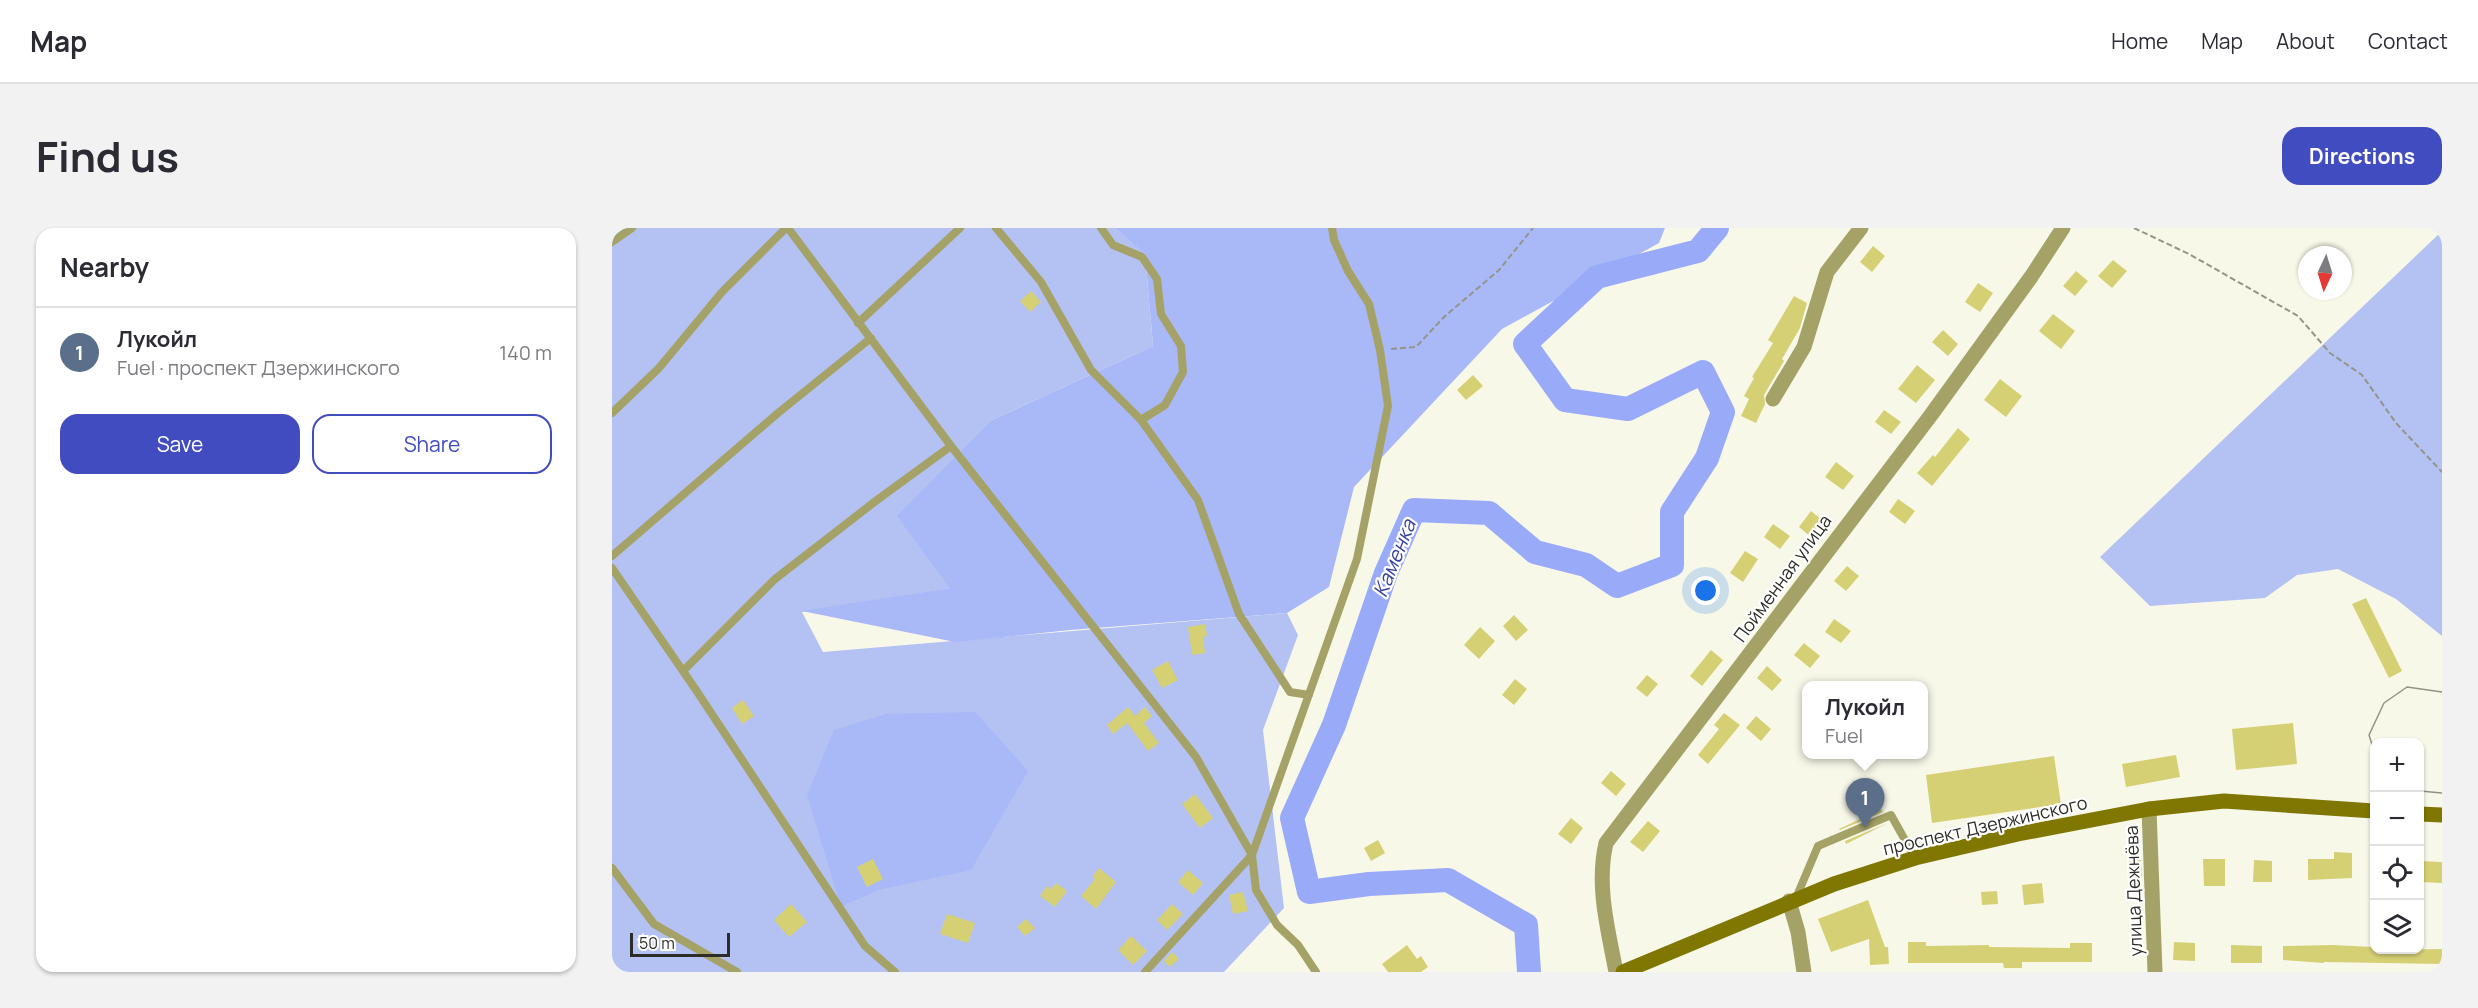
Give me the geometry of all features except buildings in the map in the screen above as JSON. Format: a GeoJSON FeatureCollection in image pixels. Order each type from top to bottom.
{"type":"FeatureCollection","features":[{"type":"Feature","properties":{"kind":"street"},"geometry":{"type":"LineString","coordinates":[[1773,399],[1804,347],[1827,272],[1861,228]]}},
{"type":"Feature","properties":{"kind":"street","name":"Пойменная улица"},"geometry":{"type":"LineString","coordinates":[[1616,972],[1601,888],[1601,862],[1606,843],[1621,820],[1728,685],[1931,415],[2031,277],[2063,228]]}},
{"type":"Feature","properties":{"kind":"street","name":"проспект Дзержинского"},"geometry":{"type":"LineString","coordinates":[[1623,972],[1793,900],[1915,858],[2018,834],[2149,809],[2224,801],[2370,811]]}},
{"type":"Feature","properties":{"kind":"street","name":"улица Дежнёва"},"geometry":{"type":"LineString","coordinates":[[2149,809],[2156,972]]}},
{"type":"Feature","properties":{"kind":"street"},"geometry":{"type":"LineString","coordinates":[[2424,814],[2442,815]]}},
{"type":"Feature","properties":{"kind":"street"},"geometry":{"type":"LineString","coordinates":[[1793,900],[1804,972]]}},
{"type":"Feature","properties":{"kind":"lane"},"geometry":{"type":"LineString","coordinates":[[612,243],[632,228]]}},
{"type":"Feature","properties":{"kind":"lane"},"geometry":{"type":"LineString","coordinates":[[612,413],[659,368],[722,292],[787,228],[951,446],[1196,757],[1252,855],[1256,890],[1277,925],[1298,945],[1316,972]]}},
{"type":"Feature","properties":{"kind":"lane"},"geometry":{"type":"LineString","coordinates":[[858,323],[960,228]]}},
{"type":"Feature","properties":{"kind":"lane"},"geometry":{"type":"LineString","coordinates":[[996,228],[1041,282],[1091,370],[1141,420],[1198,500],[1239,614],[1290,692],[1308,695]]}},
{"type":"Feature","properties":{"kind":"lane"},"geometry":{"type":"LineString","coordinates":[[1101,228],[1113,245],[1142,257],[1157,279],[1161,314],[1181,346],[1183,372],[1179,381],[1165,405],[1141,420]]}},
{"type":"Feature","properties":{"kind":"lane"},"geometry":{"type":"LineString","coordinates":[[1145,972],[1252,855],[1357,559],[1388,406],[1380,350],[1369,304],[1348,272],[1334,240],[1332,228]]}},
{"type":"Feature","properties":{"kind":"lane"},"geometry":{"type":"LineString","coordinates":[[612,556],[778,413],[871,338]]}},
{"type":"Feature","properties":{"kind":"lane"},"geometry":{"type":"LineString","coordinates":[[683,671],[775,579],[951,446]]}},
{"type":"Feature","properties":{"kind":"lane"},"geometry":{"type":"LineString","coordinates":[[612,568],[683,671],[864,946],[895,972]]}},
{"type":"Feature","properties":{"kind":"lane"},"geometry":{"type":"LineString","coordinates":[[1793,900],[1818,846],[1891,815],[1915,858]]}},
{"type":"Feature","properties":{"kind":"lane"},"geometry":{"type":"LineString","coordinates":[[612,868],[654,924],[737,972]]}},
{"type":"Feature","properties":{"kind":"path"},"geometry":{"type":"LineString","coordinates":[[1380,350],[1416,347],[1444,317],[1500,270],[1533,228]]}},
{"type":"Feature","properties":{"kind":"path"},"geometry":{"type":"LineString","coordinates":[[2134,228],[2189,254],[2298,316],[2330,353],[2362,375],[2396,423],[2442,472]]}},
{"type":"Feature","properties":{"kind":"shaded area"},"geometry":{"type":"Polygon","coordinates":[[[612,228],[1125,228],[1145,254],[1153,346],[992,420],[951,588],[802,612],[823,652],[1287,613],[1298,635],[1263,730],[1284,908],[1224,972],[612,972],[612,228]]]}},
{"type":"Feature","properties":{"kind":"shaded area"},"geometry":{"type":"Polygon","coordinates":[[[1116,228],[1665,228],[1659,243],[1502,329],[1354,487],[1329,587],[1287,613],[1070,630],[955,642],[802,611],[950,588],[897,516],[992,420],[1153,346],[1145,254],[1116,228]]]}},
{"type":"Feature","properties":{"kind":"shaded area"},"geometry":{"type":"Polygon","coordinates":[[[2442,231],[2442,636],[2396,599],[2338,569],[2297,575],[2265,598],[2150,606],[2100,557],[2442,231]]]}},
{"type":"Feature","properties":{"kind":"shaded area"},"geometry":{"type":"Polygon","coordinates":[[[975,712],[1028,771],[971,870],[878,890],[841,907],[807,795],[834,730],[886,714],[975,712]]]}},
{"type":"Feature","properties":{"kind":"waterway","name":"Каменка"},"geometry":{"type":"LineString","coordinates":[[1529,972],[1526,925],[1448,880],[1369,884],[1309,892],[1292,818],[1334,725],[1386,573],[1414,510],[1489,513],[1535,552],[1586,565],[1617,586],[1672,565],[1672,512],[1707,458],[1723,412],[1703,372],[1628,409],[1565,400],[1525,344],[1597,277],[1698,251],[1717,228]]}},
{"type":"Feature","properties":{"kind":"tram line"},"geometry":{"type":"LineString","coordinates":[[2370,738],[2369,735],[2384,703],[2407,687],[2442,692]]}},
{"type":"Feature","properties":{"kind":"tram line"},"geometry":{"type":"LineString","coordinates":[[2424,791],[2442,793]]}},
{"type":"Feature","properties":{"kind":"place","name":"Лукойл"},"geometry":{"type":"Point","coordinates":[1865,828]}}]}
